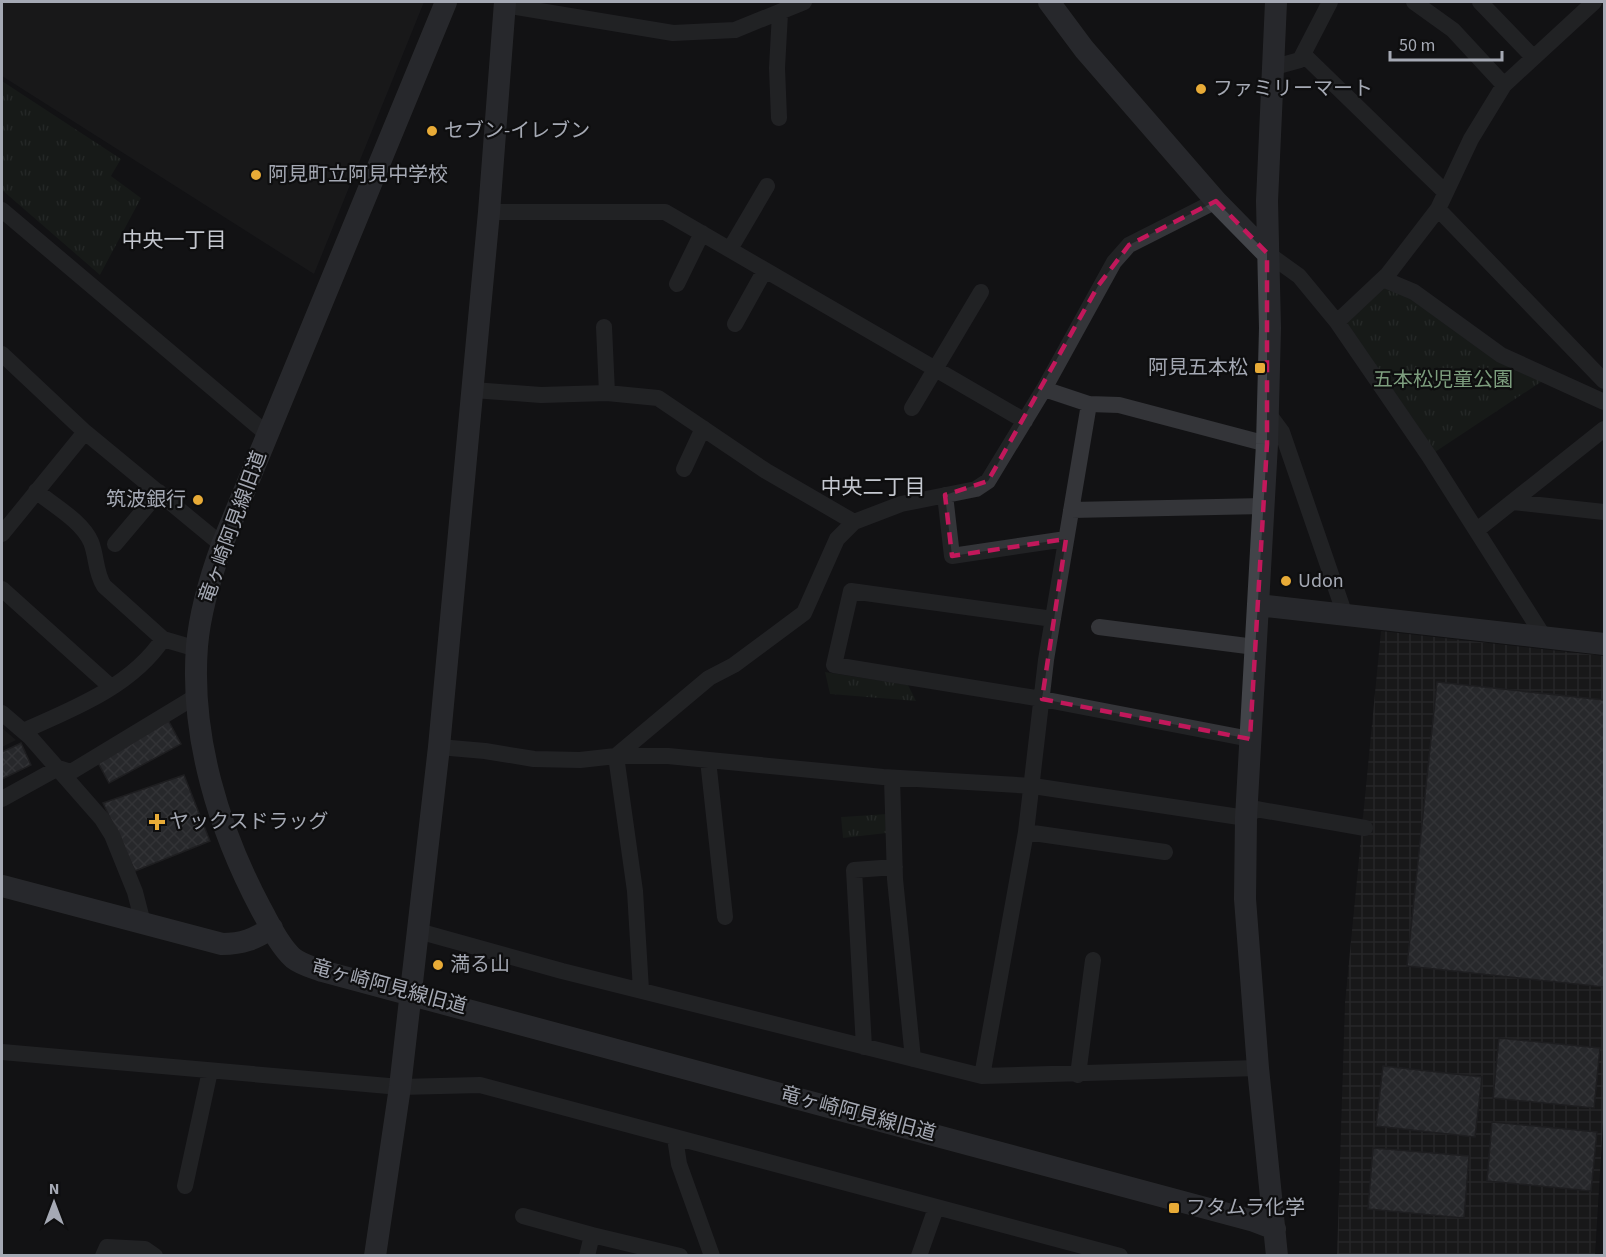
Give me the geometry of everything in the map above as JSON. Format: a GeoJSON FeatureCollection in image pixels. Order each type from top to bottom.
{"type":"FeatureCollection","features":[{"type":"Feature","properties":{"kind":"street","name":"竜ヶ崎阿見線旧道"},"geometry":{"type":"LineString","coordinates":[[446,2],[222,545],[203,605],[197,649],[198,695],[204,749],[214,794],[238,861],[283,946],[300,963],[1254,1221],[1275,1229]]}},
{"type":"Feature","properties":{"kind":"street"},"geometry":{"type":"LineString","coordinates":[[375,1256],[400,1087],[439,747],[489,212],[505,3],[673,33],[735,30],[804,2]]}},
{"type":"Feature","properties":{"kind":"street"},"geometry":{"type":"LineString","coordinates":[[1049,2],[1084,49],[1216,201],[1267,253],[1299,276],[1337,322],[1477,530],[1544,637]]}},
{"type":"Feature","properties":{"kind":"street"},"geometry":{"type":"LineString","coordinates":[[1274,2],[1267,253],[1270,328],[1267,444],[1246,818],[1245,899],[1258,1068],[1277,1256]]}},
{"type":"Feature","properties":{"kind":"street"},"geometry":{"type":"LineString","coordinates":[[1271,69],[1300,60],[1330,2]]}},
{"type":"Feature","properties":{"kind":"street"},"geometry":{"type":"LineString","coordinates":[[1414,2],[1454,30],[1504,85]]}},
{"type":"Feature","properties":{"kind":"street"},"geometry":{"type":"LineString","coordinates":[[1480,2],[1533,57]]}},
{"type":"Feature","properties":{"kind":"street"},"geometry":{"type":"LineString","coordinates":[[1337,322],[1383,279],[1438,209],[1471,139],[1504,85],[1594,2]]}},
{"type":"Feature","properties":{"kind":"street"},"geometry":{"type":"LineString","coordinates":[[779,118],[777,68],[780,13]]}},
{"type":"Feature","properties":{"kind":"street"},"geometry":{"type":"LineString","coordinates":[[1303,54],[1445,192]]}},
{"type":"Feature","properties":{"kind":"street"},"geometry":{"type":"LineString","coordinates":[[730,249],[767,186]]}},
{"type":"Feature","properties":{"kind":"street"},"geometry":{"type":"LineString","coordinates":[[616,756],[709,678],[734,665],[804,614],[837,539],[854,522],[901,504],[976,489],[988,481],[1044,390],[1114,262],[1129,245],[1216,201]]}},
{"type":"Feature","properties":{"kind":"street"},"geometry":{"type":"LineString","coordinates":[[1438,209],[1602,374]]}},
{"type":"Feature","properties":{"kind":"street"},"geometry":{"type":"LineString","coordinates":[[2,210],[267,434]]}},
{"type":"Feature","properties":{"kind":"street"},"geometry":{"type":"LineString","coordinates":[[489,212],[664,212],[1025,421]]}},
{"type":"Feature","properties":{"kind":"street"},"geometry":{"type":"LineString","coordinates":[[677,284],[702,233]]}},
{"type":"Feature","properties":{"kind":"street"},"geometry":{"type":"LineString","coordinates":[[735,324],[765,270]]}},
{"type":"Feature","properties":{"kind":"street"},"geometry":{"type":"LineString","coordinates":[[1383,279],[1414,292],[1501,355],[1605,402]]}},
{"type":"Feature","properties":{"kind":"street"},"geometry":{"type":"LineString","coordinates":[[912,408],[981,292]]}},
{"type":"Feature","properties":{"kind":"street"},"geometry":{"type":"LineString","coordinates":[[604,327],[606,393]]}},
{"type":"Feature","properties":{"kind":"street"},"geometry":{"type":"LineString","coordinates":[[2,354],[85,432],[222,545]]}},
{"type":"Feature","properties":{"kind":"street"},"geometry":{"type":"LineString","coordinates":[[473,390],[541,395],[606,393],[658,398],[766,471],[854,522]]}},
{"type":"Feature","properties":{"kind":"street"},"geometry":{"type":"LineString","coordinates":[[1044,390],[1089,404],[1119,405],[1267,444]]}},
{"type":"Feature","properties":{"kind":"street"},"geometry":{"type":"LineString","coordinates":[[982,1076],[1026,832],[1053,619],[1089,404]]}},
{"type":"Feature","properties":{"kind":"street"},"geometry":{"type":"LineString","coordinates":[[1268,413],[1282,432],[1345,615]]}},
{"type":"Feature","properties":{"kind":"street"},"geometry":{"type":"LineString","coordinates":[[684,469],[703,428]]}},
{"type":"Feature","properties":{"kind":"street"},"geometry":{"type":"LineString","coordinates":[[1477,530],[1605,429]]}},
{"type":"Feature","properties":{"kind":"street"},"geometry":{"type":"LineString","coordinates":[[2,534],[85,432]]}},
{"type":"Feature","properties":{"kind":"street"},"geometry":{"type":"LineString","coordinates":[[36,491],[83,530],[91,543],[98,576],[104,586],[163,639],[197,649]]}},
{"type":"Feature","properties":{"kind":"street"},"geometry":{"type":"LineString","coordinates":[[115,543],[159,492]]}},
{"type":"Feature","properties":{"kind":"street"},"geometry":{"type":"LineString","coordinates":[[945,495],[952,556],[1066,539]]}},
{"type":"Feature","properties":{"kind":"street"},"geometry":{"type":"LineString","coordinates":[[1513,502],[1605,512]]}},
{"type":"Feature","properties":{"kind":"street"},"geometry":{"type":"LineString","coordinates":[[1071,510],[1264,506]]}},
{"type":"Feature","properties":{"kind":"street"},"geometry":{"type":"LineString","coordinates":[[2,589],[111,687]]}},
{"type":"Feature","properties":{"kind":"street"},"geometry":{"type":"LineString","coordinates":[[1053,619],[852,591],[834,665],[1042,699],[1250,739]]}},
{"type":"Feature","properties":{"kind":"street"},"geometry":{"type":"LineString","coordinates":[[1258,605],[1605,644]]}},
{"type":"Feature","properties":{"kind":"street"},"geometry":{"type":"LineString","coordinates":[[1099,627],[1255,647]]}},
{"type":"Feature","properties":{"kind":"street"},"geometry":{"type":"LineString","coordinates":[[22,731],[111,687],[149,661],[163,639]]}},
{"type":"Feature","properties":{"kind":"street"},"geometry":{"type":"LineString","coordinates":[[2,799],[58,768],[71,772],[198,695]]}},
{"type":"Feature","properties":{"kind":"street"},"geometry":{"type":"LineString","coordinates":[[2,713],[58,768],[102,819],[112,835],[135,892],[143,923]]}},
{"type":"Feature","properties":{"kind":"street"},"geometry":{"type":"LineString","coordinates":[[439,747],[534,759],[580,760],[616,756],[708,760],[892,778],[1033,786],[1246,818]]}},
{"type":"Feature","properties":{"kind":"street"},"geometry":{"type":"LineString","coordinates":[[616,756],[635,891],[641,990]]}},
{"type":"Feature","properties":{"kind":"street"},"geometry":{"type":"LineString","coordinates":[[708,760],[725,917]]}},
{"type":"Feature","properties":{"kind":"street"},"geometry":{"type":"LineString","coordinates":[[892,778],[895,867],[913,1059]]}},
{"type":"Feature","properties":{"kind":"street"},"geometry":{"type":"LineString","coordinates":[[1246,818],[1256,808],[1365,828]]}},
{"type":"Feature","properties":{"kind":"street"},"geometry":{"type":"LineString","coordinates":[[1026,832],[1165,852]]}},
{"type":"Feature","properties":{"kind":"street"},"geometry":{"type":"LineString","coordinates":[[864,1047],[854,870],[895,867]]}},
{"type":"Feature","properties":{"kind":"street"},"geometry":{"type":"LineString","coordinates":[[2,886],[222,944],[239,944],[252,940],[272,928]]}},
{"type":"Feature","properties":{"kind":"street"},"geometry":{"type":"LineString","coordinates":[[418,931],[982,1076],[1258,1068]]}},
{"type":"Feature","properties":{"kind":"street"},"geometry":{"type":"LineString","coordinates":[[1078,1075],[1094,960]]}},
{"type":"Feature","properties":{"kind":"street"},"geometry":{"type":"LineString","coordinates":[[2,1052],[400,1087],[489,1086],[675,1138],[1120,1256]]}},
{"type":"Feature","properties":{"kind":"street"},"geometry":{"type":"LineString","coordinates":[[185,1186],[210,1071]]}},
{"type":"Feature","properties":{"kind":"street"},"geometry":{"type":"LineString","coordinates":[[675,1138],[680,1164],[712,1256]]}},
{"type":"Feature","properties":{"kind":"street"},"geometry":{"type":"LineString","coordinates":[[919,1256],[936,1208]]}},
{"type":"Feature","properties":{"kind":"street"},"geometry":{"type":"LineString","coordinates":[[523,1216],[680,1256]]}},
{"type":"Feature","properties":{"kind":"street"},"geometry":{"type":"LineString","coordinates":[[587,1256],[592,1234]]}},
{"type":"Feature","properties":{"kind":"street"},"geometry":{"type":"LineString","coordinates":[[103,1256],[107,1247],[145,1249],[155,1256]]}},
{"type":"Feature","properties":{"kind":"highlighted area"},"geometry":{"type":"Polygon","coordinates":[[[1216,201],[1267,253],[1267,444],[1250,739],[1042,699],[1066,539],[952,556],[945,495],[988,481],[1098,286],[1129,245],[1216,201]]]}},
{"type":"Feature","properties":{"kind":"shaded area","name":"阿見町立阿見中学校"},"geometry":{"type":"Polygon","coordinates":[[[2,2],[424,2],[314,274],[2,76],[2,2]]]}},
{"type":"Feature","properties":{"kind":"shaded area"},"geometry":{"type":"Polygon","coordinates":[[[1381,631],[1604,656],[1604,1106],[1595,1255],[1337,1256],[1345,1003],[1381,631]]]}},
{"type":"Feature","properties":{"kind":"shaded area"},"geometry":{"type":"Polygon","coordinates":[[[2,728],[16,740],[2,747],[2,728]]]}},
{"type":"Feature","properties":{"kind":"green space"},"geometry":{"type":"Polygon","coordinates":[[[2,81],[121,159],[111,176],[141,198],[100,275],[2,190],[2,81]]]}},
{"type":"Feature","properties":{"kind":"green space","name":"五本松児童公園"},"geometry":{"type":"Polygon","coordinates":[[[1383,279],[1550,376],[1429,456],[1337,322],[1383,279]]]}},
{"type":"Feature","properties":{"kind":"green space"},"geometry":{"type":"Polygon","coordinates":[[[825,672],[908,685],[916,701],[830,694],[825,672]]]}},
{"type":"Feature","properties":{"kind":"green space"},"geometry":{"type":"Polygon","coordinates":[[[887,814],[887,833],[843,838],[841,817],[887,814]]]}},
{"type":"Feature","properties":{"kind":"building"},"geometry":{"type":"Polygon","coordinates":[[[1437,682],[1604,700],[1604,987],[1407,966],[1437,682]]]}},
{"type":"Feature","properties":{"kind":"building"},"geometry":{"type":"Polygon","coordinates":[[[168,720],[181,744],[109,783],[96,759],[168,720]]]}},
{"type":"Feature","properties":{"kind":"building"},"geometry":{"type":"Polygon","coordinates":[[[21,743],[31,765],[2,779],[2,752],[21,743]]]}},
{"type":"Feature","properties":{"kind":"building","name":"ヤックスドラッグ"},"geometry":{"type":"Polygon","coordinates":[[[184,775],[210,841],[135,871],[103,803],[184,775]]]}},
{"type":"Feature","properties":{"kind":"building"},"geometry":{"type":"Polygon","coordinates":[[[1499,1038],[1600,1048],[1594,1108],[1493,1098],[1499,1038]]]}},
{"type":"Feature","properties":{"kind":"building"},"geometry":{"type":"Polygon","coordinates":[[[1383,1066],[1482,1077],[1475,1137],[1376,1126],[1383,1066]]]}},
{"type":"Feature","properties":{"kind":"building"},"geometry":{"type":"Polygon","coordinates":[[[1492,1122],[1597,1132],[1591,1191],[1487,1181],[1492,1122]]]}},
{"type":"Feature","properties":{"kind":"building"},"geometry":{"type":"Polygon","coordinates":[[[1373,1148],[1469,1156],[1464,1218],[1368,1209],[1373,1148]]]}},
{"type":"Feature","properties":{"kind":"place","name":"ファミリーマート"},"geometry":{"type":"Point","coordinates":[1201,89]}},
{"type":"Feature","properties":{"kind":"place","name":"セブン-イレブン"},"geometry":{"type":"Point","coordinates":[432,131]}},
{"type":"Feature","properties":{"kind":"place","name":"阿見町立阿見中学校"},"geometry":{"type":"Point","coordinates":[256,175]}},
{"type":"Feature","properties":{"kind":"place","name":"阿見五本松"},"geometry":{"type":"Point","coordinates":[1260,368]}},
{"type":"Feature","properties":{"kind":"place","name":"筑波銀行"},"geometry":{"type":"Point","coordinates":[198,500]}},
{"type":"Feature","properties":{"kind":"place","name":"Udon"},"geometry":{"type":"Point","coordinates":[1286,581]}},
{"type":"Feature","properties":{"kind":"place","name":"ヤックスドラッグ"},"geometry":{"type":"Point","coordinates":[157,822]}},
{"type":"Feature","properties":{"kind":"place","name":"満る山"},"geometry":{"type":"Point","coordinates":[438,965]}},
{"type":"Feature","properties":{"kind":"place","name":"フタムラ化学"},"geometry":{"type":"Point","coordinates":[1174,1208]}},
{"type":"Feature","properties":{"kind":"district","name":"中央一丁目"},"geometry":{"type":"Point","coordinates":[174,240]}},
{"type":"Feature","properties":{"kind":"district","name":"中央二丁目"},"geometry":{"type":"Point","coordinates":[873,487]}}]}
